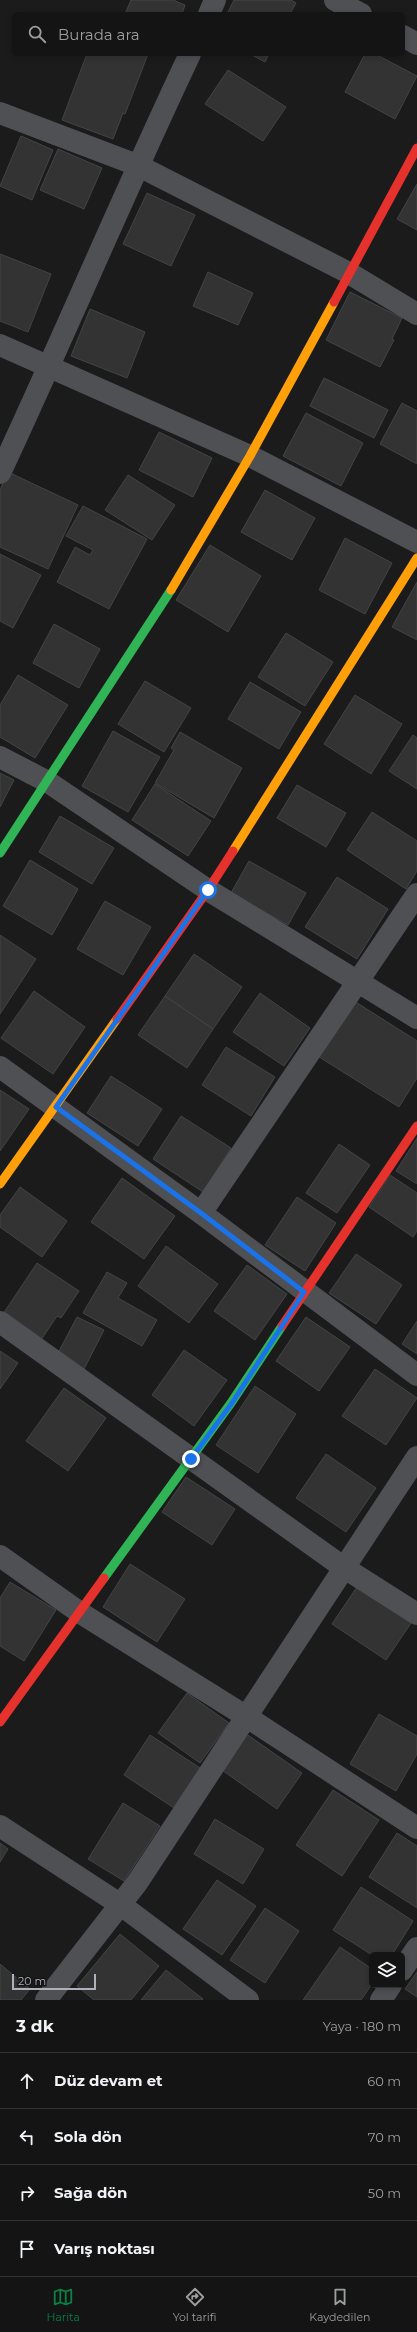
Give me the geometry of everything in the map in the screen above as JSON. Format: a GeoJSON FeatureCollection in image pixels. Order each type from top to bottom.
{"type":"FeatureCollection","features":[{"type":"Feature","properties":{"kind":"street"},"geometry":{"type":"LineString","coordinates":[[210,12],[215,0]]}},
{"type":"Feature","properties":{"kind":"street"},"geometry":{"type":"LineString","coordinates":[[335,0],[357,12]]}},
{"type":"Feature","properties":{"kind":"street"},"geometry":{"type":"LineString","coordinates":[[405,37],[417,44]]}},
{"type":"Feature","properties":{"kind":"street"},"geometry":{"type":"LineString","coordinates":[[0,473],[50,366],[137,165],[189,56]]}},
{"type":"Feature","properties":{"kind":"street"},"geometry":{"type":"LineString","coordinates":[[0,113],[137,165],[349,273],[417,314]]}},
{"type":"Feature","properties":{"kind":"street"},"geometry":{"type":"LineString","coordinates":[[0,853],[156,616],[250,456],[417,148]]}},
{"type":"Feature","properties":{"kind":"street"},"geometry":{"type":"LineString","coordinates":[[0,345],[250,456],[417,542]]}},
{"type":"Feature","properties":{"kind":"street"},"geometry":{"type":"LineString","coordinates":[[0,1184],[56,1107],[208,890],[417,558]]}},
{"type":"Feature","properties":{"kind":"street"},"geometry":{"type":"LineString","coordinates":[[0,757],[48,782],[208,890],[417,1018]]}},
{"type":"Feature","properties":{"kind":"street"},"geometry":{"type":"LineString","coordinates":[[201,1213],[357,980],[417,894]]}},
{"type":"Feature","properties":{"kind":"street"},"geometry":{"type":"LineString","coordinates":[[0,1066],[201,1213],[304,1292],[417,1375]]}},
{"type":"Feature","properties":{"kind":"street"},"geometry":{"type":"LineString","coordinates":[[0,1722],[232,1403],[304,1292],[417,1126]]}},
{"type":"Feature","properties":{"kind":"street"},"geometry":{"type":"LineString","coordinates":[[0,1322],[342,1567],[417,1614]]}},
{"type":"Feature","properties":{"kind":"street"},"geometry":{"type":"LineString","coordinates":[[46,2000],[122,1904],[247,1717],[342,1567],[417,1457]]}},
{"type":"Feature","properties":{"kind":"street"},"geometry":{"type":"LineString","coordinates":[[0,1556],[79,1612],[247,1717],[417,1828]]}},
{"type":"Feature","properties":{"kind":"street"},"geometry":{"type":"LineString","coordinates":[[0,1826],[122,1904],[248,2000]]}},
{"type":"Feature","properties":{"kind":"street"},"geometry":{"type":"LineString","coordinates":[[405,1966],[417,1948]]}},
{"type":"Feature","properties":{"kind":"street"},"geometry":{"type":"LineString","coordinates":[[381,2000],[390,1988]]}},
{"type":"Feature","properties":{"kind":"building"},"geometry":{"type":"Polygon","coordinates":[[[131,0],[173,0],[185,5],[183,12],[126,12],[131,0]]]}},
{"type":"Feature","properties":{"kind":"building"},"geometry":{"type":"Polygon","coordinates":[[[234,0],[291,0],[296,3],[291,12],[228,12],[234,0]]]}},
{"type":"Feature","properties":{"kind":"building"},"geometry":{"type":"Polygon","coordinates":[[[86,56],[147,56],[125,114],[123,113],[113,139],[62,120],[86,56]]]}},
{"type":"Feature","properties":{"kind":"building"},"geometry":{"type":"Polygon","coordinates":[[[254,56],[268,56],[265,62],[254,56]]]}},
{"type":"Feature","properties":{"kind":"building"},"geometry":{"type":"Polygon","coordinates":[[[364,56],[379,56],[417,76],[395,119],[345,92],[364,56]]]}},
{"type":"Feature","properties":{"kind":"building"},"geometry":{"type":"Polygon","coordinates":[[[228,70],[286,107],[263,141],[205,104],[228,70]]]}},
{"type":"Feature","properties":{"kind":"building"},"geometry":{"type":"Polygon","coordinates":[[[21,136],[53,150],[32,200],[0,186],[21,136]]]}},
{"type":"Feature","properties":{"kind":"building"},"geometry":{"type":"Polygon","coordinates":[[[58,149],[102,168],[84,209],[40,190],[58,149]]]}},
{"type":"Feature","properties":{"kind":"building"},"geometry":{"type":"Polygon","coordinates":[[[417,184],[417,230],[397,219],[417,184]]]}},
{"type":"Feature","properties":{"kind":"building"},"geometry":{"type":"Polygon","coordinates":[[[147,193],[195,215],[171,266],[123,244],[147,193]]]}},
{"type":"Feature","properties":{"kind":"building"},"geometry":{"type":"Polygon","coordinates":[[[0,254],[51,274],[28,332],[0,321],[0,254]]]}},
{"type":"Feature","properties":{"kind":"building"},"geometry":{"type":"Polygon","coordinates":[[[208,272],[253,293],[238,325],[193,306],[208,272]]]}},
{"type":"Feature","properties":{"kind":"building"},"geometry":{"type":"Polygon","coordinates":[[[350,292],[402,318],[392,339],[394,340],[380,367],[326,340],[350,292]]]}},
{"type":"Feature","properties":{"kind":"building"},"geometry":{"type":"Polygon","coordinates":[[[90,309],[145,332],[127,378],[71,356],[90,309]]]}},
{"type":"Feature","properties":{"kind":"building"},"geometry":{"type":"Polygon","coordinates":[[[324,378],[388,410],[374,438],[310,406],[324,378]]]}},
{"type":"Feature","properties":{"kind":"building"},"geometry":{"type":"Polygon","coordinates":[[[402,403],[417,411],[417,464],[380,444],[402,403]]]}},
{"type":"Feature","properties":{"kind":"building"},"geometry":{"type":"Polygon","coordinates":[[[306,413],[363,443],[341,486],[283,456],[306,413]]]}},
{"type":"Feature","properties":{"kind":"building"},"geometry":{"type":"Polygon","coordinates":[[[159,432],[212,458],[193,497],[139,470],[159,432]]]}},
{"type":"Feature","properties":{"kind":"building"},"geometry":{"type":"Polygon","coordinates":[[[8,472],[78,505],[48,569],[0,547],[0,490],[8,472]]]}},
{"type":"Feature","properties":{"kind":"building"},"geometry":{"type":"Polygon","coordinates":[[[128,475],[175,505],[152,540],[105,510],[128,475]]]}},
{"type":"Feature","properties":{"kind":"building"},"geometry":{"type":"Polygon","coordinates":[[[265,490],[315,518],[292,560],[241,532],[265,490]]]}},
{"type":"Feature","properties":{"kind":"building"},"geometry":{"type":"Polygon","coordinates":[[[83,506],[147,539],[109,609],[57,582],[75,547],[90,555],[93,550],[66,536],[83,506]]]}},
{"type":"Feature","properties":{"kind":"building"},"geometry":{"type":"Polygon","coordinates":[[[345,538],[392,563],[365,614],[319,590],[345,538]]]}},
{"type":"Feature","properties":{"kind":"building"},"geometry":{"type":"Polygon","coordinates":[[[210,545],[261,576],[228,632],[176,600],[210,545]]]}},
{"type":"Feature","properties":{"kind":"building"},"geometry":{"type":"Polygon","coordinates":[[[0,554],[41,575],[13,628],[0,621],[0,554]]]}},
{"type":"Feature","properties":{"kind":"building"},"geometry":{"type":"Polygon","coordinates":[[[417,582],[417,640],[392,627],[417,582]]]}},
{"type":"Feature","properties":{"kind":"building"},"geometry":{"type":"Polygon","coordinates":[[[54,624],[100,649],[79,688],[33,663],[54,624]]]}},
{"type":"Feature","properties":{"kind":"building"},"geometry":{"type":"Polygon","coordinates":[[[286,633],[333,662],[305,706],[258,677],[286,633]]]}},
{"type":"Feature","properties":{"kind":"building"},"geometry":{"type":"Polygon","coordinates":[[[18,675],[68,705],[35,758],[0,737],[0,705],[18,675]]]}},
{"type":"Feature","properties":{"kind":"building"},"geometry":{"type":"Polygon","coordinates":[[[145,681],[191,708],[164,752],[118,724],[145,681]]]}},
{"type":"Feature","properties":{"kind":"building"},"geometry":{"type":"Polygon","coordinates":[[[250,682],[301,712],[279,749],[228,719],[250,682]]]}},
{"type":"Feature","properties":{"kind":"building"},"geometry":{"type":"Polygon","coordinates":[[[355,695],[402,724],[371,774],[324,744],[355,695]]]}},
{"type":"Feature","properties":{"kind":"building"},"geometry":{"type":"Polygon","coordinates":[[[113,731],[160,757],[128,812],[82,786],[113,731]]]}},
{"type":"Feature","properties":{"kind":"building"},"geometry":{"type":"Polygon","coordinates":[[[180,732],[242,768],[214,818],[155,783],[174,750],[171,748],[180,732]]]}},
{"type":"Feature","properties":{"kind":"building"},"geometry":{"type":"Polygon","coordinates":[[[413,735],[417,738],[417,789],[389,771],[413,735]]]}},
{"type":"Feature","properties":{"kind":"building"},"geometry":{"type":"Polygon","coordinates":[[[0,773],[14,780],[0,807],[0,773]]]}},
{"type":"Feature","properties":{"kind":"building"},"geometry":{"type":"Polygon","coordinates":[[[155,784],[211,821],[188,856],[132,820],[155,784]]]}},
{"type":"Feature","properties":{"kind":"building"},"geometry":{"type":"Polygon","coordinates":[[[297,785],[346,813],[326,847],[277,818],[297,785]]]}},
{"type":"Feature","properties":{"kind":"building"},"geometry":{"type":"Polygon","coordinates":[[[372,812],[417,841],[417,871],[406,889],[347,850],[372,812]]]}},
{"type":"Feature","properties":{"kind":"building"},"geometry":{"type":"Polygon","coordinates":[[[60,816],[114,848],[92,884],[39,852],[60,816]]]}},
{"type":"Feature","properties":{"kind":"building"},"geometry":{"type":"Polygon","coordinates":[[[30,860],[78,889],[52,935],[3,906],[30,860]]]}},
{"type":"Feature","properties":{"kind":"building"},"geometry":{"type":"Polygon","coordinates":[[[249,861],[306,893],[288,925],[231,893],[249,861]]]}},
{"type":"Feature","properties":{"kind":"building"},"geometry":{"type":"Polygon","coordinates":[[[337,877],[388,909],[357,959],[305,927],[337,877]]]}},
{"type":"Feature","properties":{"kind":"building"},"geometry":{"type":"Polygon","coordinates":[[[105,901],[151,927],[123,975],[77,949],[105,901]]]}},
{"type":"Feature","properties":{"kind":"building"},"geometry":{"type":"Polygon","coordinates":[[[0,935],[36,959],[0,1014],[0,935]]]}},
{"type":"Feature","properties":{"kind":"building"},"geometry":{"type":"Polygon","coordinates":[[[194,954],[242,987],[213,1029],[165,996],[194,954]]]}},
{"type":"Feature","properties":{"kind":"building"},"geometry":{"type":"Polygon","coordinates":[[[34,991],[85,1027],[53,1074],[1,1038],[34,991]]]}},
{"type":"Feature","properties":{"kind":"building"},"geometry":{"type":"Polygon","coordinates":[[[260,993],[310,1028],[284,1066],[233,1032],[260,993]]]}},
{"type":"Feature","properties":{"kind":"building"},"geometry":{"type":"Polygon","coordinates":[[[165,996],[213,1029],[187,1068],[138,1035],[165,996]]]}},
{"type":"Feature","properties":{"kind":"building"},"geometry":{"type":"Polygon","coordinates":[[[351,999],[417,1041],[417,1078],[399,1107],[316,1055],[351,999]]]}},
{"type":"Feature","properties":{"kind":"building"},"geometry":{"type":"Polygon","coordinates":[[[226,1047],[275,1077],[251,1116],[202,1085],[226,1047]]]}},
{"type":"Feature","properties":{"kind":"building"},"geometry":{"type":"Polygon","coordinates":[[[111,1076],[162,1109],[138,1146],[87,1113],[111,1076]]]}},
{"type":"Feature","properties":{"kind":"building"},"geometry":{"type":"Polygon","coordinates":[[[0,1090],[29,1109],[0,1151],[0,1090]]]}},
{"type":"Feature","properties":{"kind":"building"},"geometry":{"type":"Polygon","coordinates":[[[181,1116],[231,1148],[203,1192],[153,1159],[181,1116]]]}},
{"type":"Feature","properties":{"kind":"building"},"geometry":{"type":"Polygon","coordinates":[[[417,1138],[417,1184],[396,1171],[417,1138]]]}},
{"type":"Feature","properties":{"kind":"building"},"geometry":{"type":"Polygon","coordinates":[[[339,1144],[370,1165],[337,1213],[306,1193],[339,1144]]]}},
{"type":"Feature","properties":{"kind":"building"},"geometry":{"type":"Polygon","coordinates":[[[390,1175],[417,1193],[417,1231],[413,1237],[369,1207],[390,1175]]]}},
{"type":"Feature","properties":{"kind":"building"},"geometry":{"type":"Polygon","coordinates":[[[122,1178],[175,1216],[144,1259],[91,1222],[122,1178]]]}},
{"type":"Feature","properties":{"kind":"building"},"geometry":{"type":"Polygon","coordinates":[[[20,1187],[67,1221],[42,1257],[0,1227],[0,1215],[20,1187]]]}},
{"type":"Feature","properties":{"kind":"building"},"geometry":{"type":"Polygon","coordinates":[[[297,1197],[336,1223],[305,1271],[265,1245],[297,1197]]]}},
{"type":"Feature","properties":{"kind":"building"},"geometry":{"type":"Polygon","coordinates":[[[166,1246],[218,1284],[189,1323],[138,1286],[166,1246]]]}},
{"type":"Feature","properties":{"kind":"building"},"geometry":{"type":"Polygon","coordinates":[[[356,1254],[402,1285],[376,1324],[329,1293],[356,1254]]]}},
{"type":"Feature","properties":{"kind":"building"},"geometry":{"type":"Polygon","coordinates":[[[37,1263],[79,1291],[61,1318],[57,1316],[39,1343],[1,1317],[37,1263]]]}},
{"type":"Feature","properties":{"kind":"building"},"geometry":{"type":"Polygon","coordinates":[[[247,1265],[287,1294],[255,1340],[214,1311],[247,1265]]]}},
{"type":"Feature","properties":{"kind":"building"},"geometry":{"type":"Polygon","coordinates":[[[107,1272],[127,1283],[118,1298],[157,1320],[142,1346],[83,1313],[107,1272]]]}},
{"type":"Feature","properties":{"kind":"building"},"geometry":{"type":"Polygon","coordinates":[[[77,1317],[104,1330],[84,1369],[57,1355],[77,1317]]]}},
{"type":"Feature","properties":{"kind":"building"},"geometry":{"type":"Polygon","coordinates":[[[306,1317],[350,1347],[319,1391],[276,1361],[306,1317]]]}},
{"type":"Feature","properties":{"kind":"building"},"geometry":{"type":"Polygon","coordinates":[[[417,1321],[417,1354],[402,1344],[417,1321]]]}},
{"type":"Feature","properties":{"kind":"building"},"geometry":{"type":"Polygon","coordinates":[[[184,1350],[227,1380],[194,1426],[152,1395],[184,1350]]]}},
{"type":"Feature","properties":{"kind":"building"},"geometry":{"type":"Polygon","coordinates":[[[0,1351],[18,1363],[0,1389],[0,1351]]]}},
{"type":"Feature","properties":{"kind":"building"},"geometry":{"type":"Polygon","coordinates":[[[375,1369],[417,1398],[386,1445],[342,1416],[375,1369]]]}},
{"type":"Feature","properties":{"kind":"building"},"geometry":{"type":"Polygon","coordinates":[[[255,1386],[296,1414],[258,1473],[216,1445],[255,1386]]]}},
{"type":"Feature","properties":{"kind":"building"},"geometry":{"type":"Polygon","coordinates":[[[64,1388],[106,1418],[68,1471],[26,1441],[64,1388]]]}},
{"type":"Feature","properties":{"kind":"building"},"geometry":{"type":"Polygon","coordinates":[[[326,1454],[376,1488],[346,1532],[296,1498],[326,1454]]]}},
{"type":"Feature","properties":{"kind":"building"},"geometry":{"type":"Polygon","coordinates":[[[186,1477],[235,1509],[212,1545],[162,1512],[186,1477]]]}},
{"type":"Feature","properties":{"kind":"building"},"geometry":{"type":"Polygon","coordinates":[[[130,1564],[185,1599],[157,1642],[103,1607],[130,1564]]]}},
{"type":"Feature","properties":{"kind":"building"},"geometry":{"type":"Polygon","coordinates":[[[10,1582],[56,1610],[24,1661],[0,1646],[0,1598],[10,1582]]]}},
{"type":"Feature","properties":{"kind":"building"},"geometry":{"type":"Polygon","coordinates":[[[357,1587],[411,1623],[386,1660],[332,1624],[357,1587]]]}},
{"type":"Feature","properties":{"kind":"building"},"geometry":{"type":"Polygon","coordinates":[[[187,1693],[229,1723],[200,1763],[158,1733],[187,1693]]]}},
{"type":"Feature","properties":{"kind":"building"},"geometry":{"type":"Polygon","coordinates":[[[379,1714],[417,1736],[417,1754],[396,1791],[350,1764],[379,1714]]]}},
{"type":"Feature","properties":{"kind":"building"},"geometry":{"type":"Polygon","coordinates":[[[245,1733],[302,1773],[277,1809],[219,1768],[245,1733]]]}},
{"type":"Feature","properties":{"kind":"building"},"geometry":{"type":"Polygon","coordinates":[[[150,1735],[200,1768],[174,1808],[124,1775],[150,1735]]]}},
{"type":"Feature","properties":{"kind":"building"},"geometry":{"type":"Polygon","coordinates":[[[333,1790],[379,1820],[342,1876],[296,1845],[333,1790]]]}},
{"type":"Feature","properties":{"kind":"building"},"geometry":{"type":"Polygon","coordinates":[[[123,1803],[160,1826],[124,1881],[88,1859],[123,1803]]]}},
{"type":"Feature","properties":{"kind":"building"},"geometry":{"type":"Polygon","coordinates":[[[215,1819],[264,1849],[243,1884],[194,1854],[215,1819]]]}},
{"type":"Feature","properties":{"kind":"building"},"geometry":{"type":"Polygon","coordinates":[[[397,1833],[417,1846],[417,1908],[369,1877],[397,1833]]]}},
{"type":"Feature","properties":{"kind":"building"},"geometry":{"type":"Polygon","coordinates":[[[0,1843],[8,1849],[0,1862],[0,1843]]]}},
{"type":"Feature","properties":{"kind":"building"},"geometry":{"type":"Polygon","coordinates":[[[217,1880],[256,1906],[222,1955],[183,1929],[217,1880]]]}},
{"type":"Feature","properties":{"kind":"building"},"geometry":{"type":"Polygon","coordinates":[[[361,1887],[413,1921],[394,1952],[369,1953],[333,1930],[361,1887]]]}},
{"type":"Feature","properties":{"kind":"building"},"geometry":{"type":"Polygon","coordinates":[[[265,1908],[299,1931],[265,1983],[230,1960],[265,1908]]]}},
{"type":"Feature","properties":{"kind":"building"},"geometry":{"type":"Polygon","coordinates":[[[120,1934],[159,1966],[131,2000],[94,2000],[77,1986],[120,1934]]]}},
{"type":"Feature","properties":{"kind":"building"},"geometry":{"type":"Polygon","coordinates":[[[340,1947],[369,1967],[369,1988],[361,2000],[303,2000],[340,1947]]]}},
{"type":"Feature","properties":{"kind":"building"},"geometry":{"type":"Polygon","coordinates":[[[0,1964],[30,1989],[21,2000],[0,2000],[0,1964]]]}},
{"type":"Feature","properties":{"kind":"building"},"geometry":{"type":"Polygon","coordinates":[[[166,1970],[203,1999],[141,2000],[166,1970]]]}},
{"type":"Feature","properties":{"kind":"building"},"geometry":{"type":"Polygon","coordinates":[[[417,1972],[417,1997],[405,1989],[417,1972]]]}},
{"type":"Feature","properties":{"kind":"traffic: fast"},"geometry":{"type":"LineString","coordinates":[[0,853],[171,590]]}},
{"type":"Feature","properties":{"kind":"traffic: fast"},"geometry":{"type":"LineString","coordinates":[[104,1578],[231,1403],[282,1326]]}},
{"type":"Feature","properties":{"kind":"traffic: slow"},"geometry":{"type":"LineString","coordinates":[[171,590],[250,456],[334,302]]}},
{"type":"Feature","properties":{"kind":"traffic: slow"},"geometry":{"type":"LineString","coordinates":[[233,851],[417,558]]}},
{"type":"Feature","properties":{"kind":"traffic: slow"},"geometry":{"type":"LineString","coordinates":[[0,1184],[117,1019]]}},
{"type":"Feature","properties":{"kind":"traffic: jam"},"geometry":{"type":"LineString","coordinates":[[334,302],[417,148]]}},
{"type":"Feature","properties":{"kind":"traffic: jam"},"geometry":{"type":"LineString","coordinates":[[117,1019],[208,890],[233,851]]}},
{"type":"Feature","properties":{"kind":"traffic: jam"},"geometry":{"type":"LineString","coordinates":[[282,1326],[417,1126]]}},
{"type":"Feature","properties":{"kind":"traffic: jam"},"geometry":{"type":"LineString","coordinates":[[0,1722],[104,1578]]}},
{"type":"Feature","properties":{"kind":"route"},"geometry":{"type":"LineString","coordinates":[[191,1459],[232,1403],[304,1292],[201,1213],[56,1107],[208,890]]}}]}
